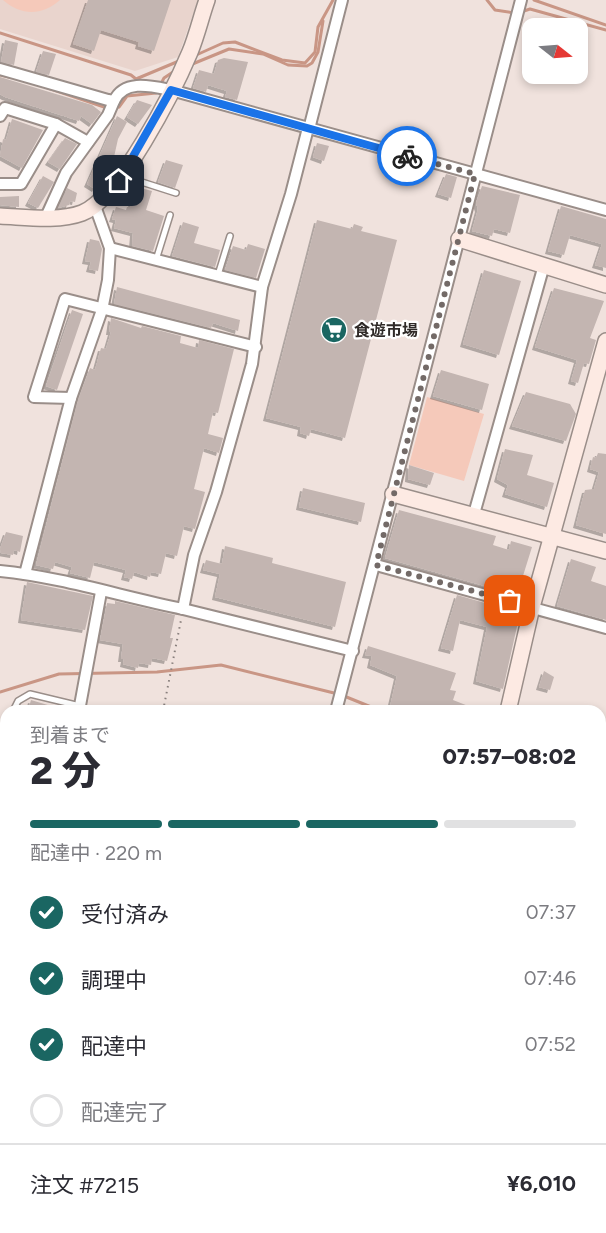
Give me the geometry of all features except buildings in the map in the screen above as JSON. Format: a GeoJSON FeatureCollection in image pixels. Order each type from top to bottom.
{"type":"FeatureCollection","features":[{"type":"Feature","properties":{"kind":"street"},"geometry":{"type":"LineString","coordinates":[[0,216],[46,217],[81,214],[95,206],[122,176],[171,90],[191,50],[207,0]]}},
{"type":"Feature","properties":{"kind":"street"},"geometry":{"type":"LineString","coordinates":[[183,609],[194,555],[216,492],[256,347],[262,287],[287,208],[342,0]]}},
{"type":"Feature","properties":{"kind":"street"},"geometry":{"type":"LineString","coordinates":[[338,705],[376,565],[521,0]]}},
{"type":"Feature","properties":{"kind":"street"},"geometry":{"type":"LineString","coordinates":[[0,69],[100,99],[114,101]]}},
{"type":"Feature","properties":{"kind":"street"},"geometry":{"type":"LineString","coordinates":[[46,217],[66,173],[118,92],[131,86],[171,90],[606,210]]}},
{"type":"Feature","properties":{"kind":"street"},"geometry":{"type":"LineString","coordinates":[[0,116],[5,108],[56,123],[88,142]]}},
{"type":"Feature","properties":{"kind":"street"},"geometry":{"type":"LineString","coordinates":[[0,184],[21,184],[56,123]]}},
{"type":"Feature","properties":{"kind":"street"},"geometry":{"type":"LineString","coordinates":[[25,574],[72,398],[102,310],[108,280],[110,248],[95,206]]}},
{"type":"Feature","properties":{"kind":"street"},"geometry":{"type":"LineString","coordinates":[[459,239],[606,285]]}},
{"type":"Feature","properties":{"kind":"street"},"geometry":{"type":"LineString","coordinates":[[110,248],[262,287]]}},
{"type":"Feature","properties":{"kind":"street"},"geometry":{"type":"LineString","coordinates":[[474,514],[544,265]]}},
{"type":"Feature","properties":{"kind":"street"},"geometry":{"type":"LineString","coordinates":[[72,398],[34,397],[64,299],[256,347]]}},
{"type":"Feature","properties":{"kind":"street"},"geometry":{"type":"LineString","coordinates":[[509,705],[532,607],[606,341]]}},
{"type":"Feature","properties":{"kind":"street"},"geometry":{"type":"LineString","coordinates":[[393,494],[606,551]]}},
{"type":"Feature","properties":{"kind":"street"},"geometry":{"type":"LineString","coordinates":[[376,565],[606,628]]}},
{"type":"Feature","properties":{"kind":"street"},"geometry":{"type":"LineString","coordinates":[[0,572],[25,574],[183,609],[353,651]]}},
{"type":"Feature","properties":{"kind":"street"},"geometry":{"type":"LineString","coordinates":[[81,705],[100,592]]}},
{"type":"Feature","properties":{"kind":"lane"},"geometry":{"type":"LineString","coordinates":[[122,176],[176,193]]}},
{"type":"Feature","properties":{"kind":"lane"},"geometry":{"type":"LineString","coordinates":[[156,260],[170,215]]}},
{"type":"Feature","properties":{"kind":"lane"},"geometry":{"type":"LineString","coordinates":[[218,275],[230,236]]}},
{"type":"Feature","properties":{"kind":"lane"},"geometry":{"type":"LineString","coordinates":[[16,705],[18,701],[30,694],[67,705]]}},
{"type":"Feature","properties":{"kind":"path"},"geometry":{"type":"LineString","coordinates":[[164,705],[183,609]]}},
{"type":"Feature","properties":{"kind":"shaded area"},"geometry":{"type":"Polygon","coordinates":[[[0,0],[198,0],[178,57],[135,71],[0,29],[0,0]]]}},
{"type":"Feature","properties":{"kind":"shaded area"},"geometry":{"type":"Polygon","coordinates":[[[3,0],[60,0],[46,9],[32,12],[17,9],[3,0]]]}},
{"type":"Feature","properties":{"kind":"shaded area"},"geometry":{"type":"Polygon","coordinates":[[[427,397],[484,414],[464,481],[409,465],[427,397]]]}},
{"type":"Feature","properties":{"kind":"waterway"},"geometry":{"type":"LineString","coordinates":[[194,56],[223,43],[235,42],[282,60],[305,63],[315,52],[318,27],[333,0]]}},
{"type":"Feature","properties":{"kind":"waterway"},"geometry":{"type":"LineString","coordinates":[[487,0],[495,10],[515,13]]}},
{"type":"Feature","properties":{"kind":"waterway"},"geometry":{"type":"LineString","coordinates":[[534,0],[606,25]]}},
{"type":"Feature","properties":{"kind":"waterway"},"geometry":{"type":"LineString","coordinates":[[521,12],[530,9],[606,30]]}},
{"type":"Feature","properties":{"kind":"waterway"},"geometry":{"type":"LineString","coordinates":[[190,65],[229,49],[263,54],[288,65],[307,66],[312,63],[318,52],[323,21]]}},
{"type":"Feature","properties":{"kind":"waterway"},"geometry":{"type":"LineString","coordinates":[[0,33],[131,75],[136,79],[179,61]]}},
{"type":"Feature","properties":{"kind":"waterway"},"geometry":{"type":"LineString","coordinates":[[113,108],[119,107],[127,96],[156,93],[164,78],[176,70]]}},
{"type":"Feature","properties":{"kind":"waterway"},"geometry":{"type":"LineString","coordinates":[[0,75],[9,77]]}},
{"type":"Feature","properties":{"kind":"waterway"},"geometry":{"type":"LineString","coordinates":[[45,87],[107,108]]}},
{"type":"Feature","properties":{"kind":"waterway"},"geometry":{"type":"LineString","coordinates":[[0,692],[59,674],[157,672],[221,665],[338,694]]}},
{"type":"Feature","properties":{"kind":"waterway"},"geometry":{"type":"LineString","coordinates":[[344,696],[366,705]]}},
{"type":"Feature","properties":{"kind":"way so far"},"geometry":{"type":"LineString","coordinates":[[407,156],[475,174],[376,565],[510,601]]}},
{"type":"Feature","properties":{"kind":"place","name":"食遊市場"},"geometry":{"type":"Point","coordinates":[334,330]}},
{"type":"Feature","properties":{"kind":"route"},"geometry":{"type":"LineString","coordinates":[[119,181],[171,90],[407,156]]}}]}
